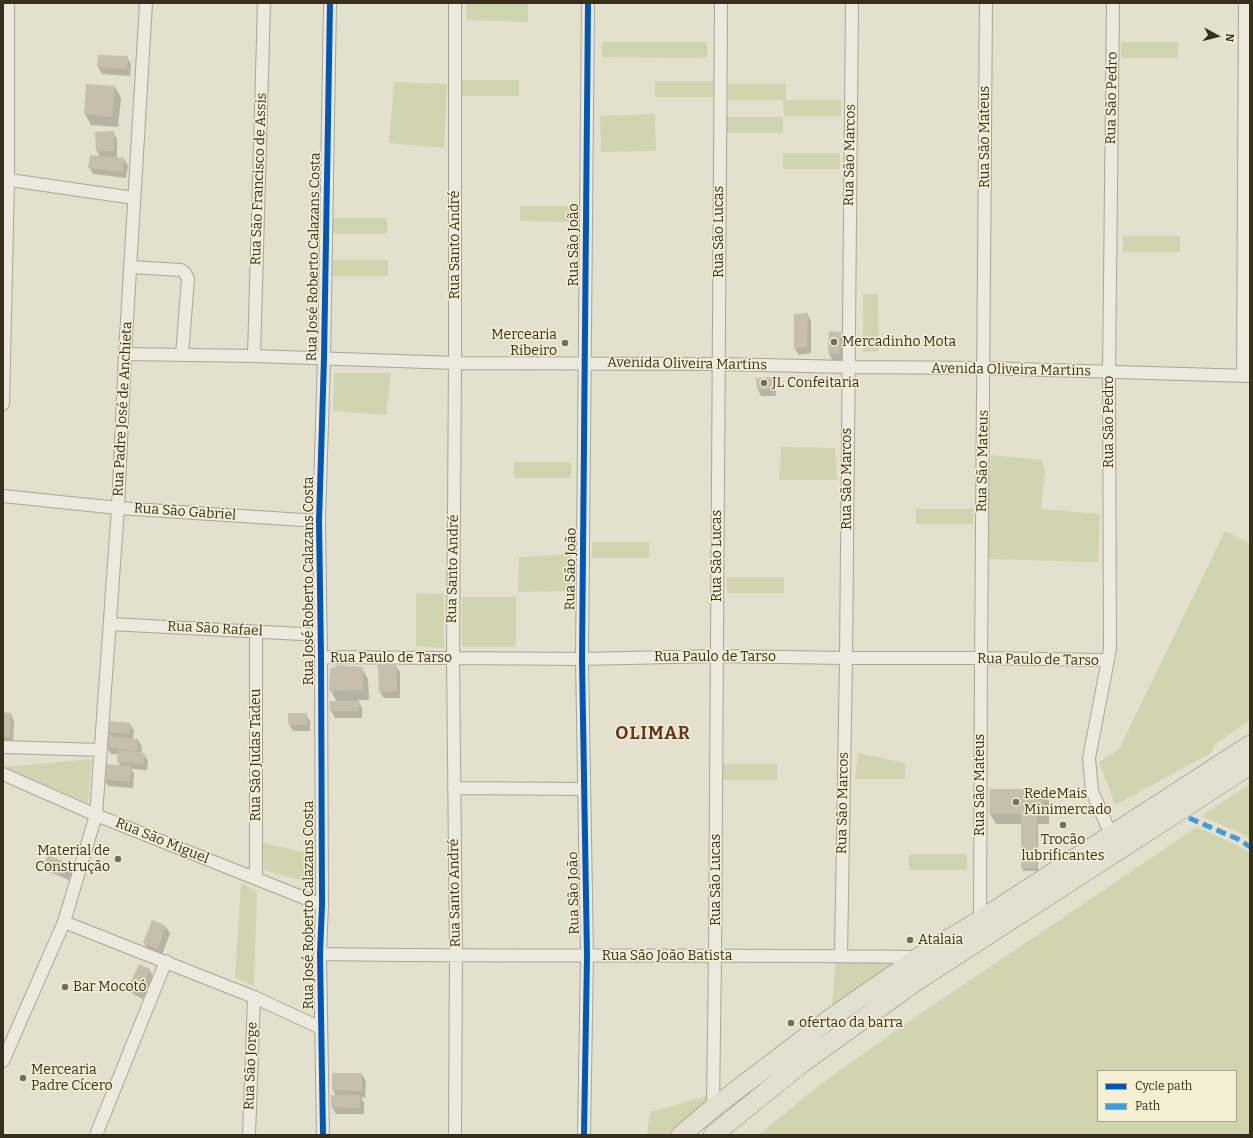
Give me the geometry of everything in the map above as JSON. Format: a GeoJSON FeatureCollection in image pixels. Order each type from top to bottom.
{"type":"FeatureCollection","features":[{"type":"Feature","properties":{"kind":"main road"},"geometry":{"type":"LineString","coordinates":[[681,1135],[713,1108],[831,1018],[918,957],[980,920],[1250,745]]}},
{"type":"Feature","properties":{"kind":"main road"},"geometry":{"type":"LineString","coordinates":[[713,1135],[802,1063],[915,982],[1250,765]]}},
{"type":"Feature","properties":{"kind":"street"},"geometry":{"type":"LineString","coordinates":[[3,404],[6,179],[5,82],[8,3]]}},
{"type":"Feature","properties":{"kind":"street","name":"Rua Padre José de Anchieta"},"geometry":{"type":"LineString","coordinates":[[3,1061],[64,922],[96,815],[118,508],[125,354],[146,3]]}},
{"type":"Feature","properties":{"kind":"street","name":"Rua São Francisco de Assis"},"geometry":{"type":"LineString","coordinates":[[254,356],[264,3]]}},
{"type":"Feature","properties":{"kind":"street","name":"Rua José Roberto Calazans Costa"},"geometry":{"type":"LineString","coordinates":[[323,1135],[320,954],[322,905],[319,521],[324,358],[330,3]]}},
{"type":"Feature","properties":{"kind":"street","name":"Rua Santo André"},"geometry":{"type":"LineString","coordinates":[[455,3],[455,364],[452,658],[456,956],[455,1135]]}},
{"type":"Feature","properties":{"kind":"street","name":"Rua São João"},"geometry":{"type":"LineString","coordinates":[[584,1135],[587,956],[582,659],[588,3]]}},
{"type":"Feature","properties":{"kind":"street","name":"Rua São Lucas"},"geometry":{"type":"LineString","coordinates":[[713,1108],[721,3]]}},
{"type":"Feature","properties":{"kind":"street","name":"Rua São Marcos"},"geometry":{"type":"LineString","coordinates":[[841,956],[846,658],[852,3]]}},
{"type":"Feature","properties":{"kind":"street","name":"Rua São Mateus"},"geometry":{"type":"LineString","coordinates":[[980,920],[986,3]]}},
{"type":"Feature","properties":{"kind":"street","name":"Rua São Pedro"},"geometry":{"type":"LineString","coordinates":[[1111,835],[1092,791],[1089,758],[1110,649],[1109,372],[1113,3]]}},
{"type":"Feature","properties":{"kind":"street"},"geometry":{"type":"LineString","coordinates":[[1245,3],[1246,376]]}},
{"type":"Feature","properties":{"kind":"street"},"geometry":{"type":"LineString","coordinates":[[6,179],[134,198]]}},
{"type":"Feature","properties":{"kind":"street"},"geometry":{"type":"LineString","coordinates":[[130,267],[181,270],[185,273],[188,279],[182,355]]}},
{"type":"Feature","properties":{"kind":"street","name":"Avenida Oliveira Martins"},"geometry":{"type":"LineString","coordinates":[[125,354],[324,358],[455,364],[718,364],[984,368],[1246,376]]}},
{"type":"Feature","properties":{"kind":"street","name":"Rua São Gabriel"},"geometry":{"type":"LineString","coordinates":[[3,496],[118,508],[319,521]]}},
{"type":"Feature","properties":{"kind":"street","name":"Rua São Rafael"},"geometry":{"type":"LineString","coordinates":[[110,624],[321,635]]}},
{"type":"Feature","properties":{"kind":"street","name":"Rua São Judas Tadeu"},"geometry":{"type":"LineString","coordinates":[[256,632],[256,878]]}},
{"type":"Feature","properties":{"kind":"street","name":"Rua Paulo de Tarso"},"geometry":{"type":"LineString","coordinates":[[321,657],[582,659],[717,656],[981,658],[1103,660],[1108,662]]}},
{"type":"Feature","properties":{"kind":"street"},"geometry":{"type":"LineString","coordinates":[[3,747],[101,750]]}},
{"type":"Feature","properties":{"kind":"street","name":"Rua São Miguel"},"geometry":{"type":"LineString","coordinates":[[3,774],[96,815],[322,905]]}},
{"type":"Feature","properties":{"kind":"street"},"geometry":{"type":"LineString","coordinates":[[454,788],[584,789]]}},
{"type":"Feature","properties":{"kind":"street"},"geometry":{"type":"LineString","coordinates":[[64,922],[254,997],[321,1028]]}},
{"type":"Feature","properties":{"kind":"street","name":"Rua São João Batista"},"geometry":{"type":"LineString","coordinates":[[320,954],[456,956],[918,957]]}},
{"type":"Feature","properties":{"kind":"street"},"geometry":{"type":"LineString","coordinates":[[96,1135],[166,962]]}},
{"type":"Feature","properties":{"kind":"street","name":"Rua São Jorge"},"geometry":{"type":"LineString","coordinates":[[249,1135],[254,997]]}},
{"type":"Feature","properties":{"kind":"green space"},"geometry":{"type":"Polygon","coordinates":[[[466,3],[528,3],[528,22],[467,20],[466,3]]]}},
{"type":"Feature","properties":{"kind":"green space"},"geometry":{"type":"Polygon","coordinates":[[[602,42],[707,42],[707,58],[602,57],[602,42]]]}},
{"type":"Feature","properties":{"kind":"green space"},"geometry":{"type":"Polygon","coordinates":[[[1121,42],[1178,42],[1178,58],[1121,58],[1121,42]]]}},
{"type":"Feature","properties":{"kind":"green space"},"geometry":{"type":"Polygon","coordinates":[[[462,80],[519,80],[519,96],[462,96],[462,80]]]}},
{"type":"Feature","properties":{"kind":"green space"},"geometry":{"type":"Polygon","coordinates":[[[655,81],[713,81],[713,97],[655,97],[655,81]]]}},
{"type":"Feature","properties":{"kind":"green space"},"geometry":{"type":"Polygon","coordinates":[[[394,82],[447,84],[444,148],[389,143],[394,82]]]}},
{"type":"Feature","properties":{"kind":"green space"},"geometry":{"type":"Polygon","coordinates":[[[728,84],[786,84],[786,100],[841,100],[841,116],[784,116],[783,100],[728,100],[728,84]]]}},
{"type":"Feature","properties":{"kind":"green space"},"geometry":{"type":"Polygon","coordinates":[[[655,114],[656,151],[601,152],[600,116],[655,114]]]}},
{"type":"Feature","properties":{"kind":"green space"},"geometry":{"type":"Polygon","coordinates":[[[725,117],[783,117],[783,133],[725,133],[725,117]]]}},
{"type":"Feature","properties":{"kind":"green space"},"geometry":{"type":"Polygon","coordinates":[[[783,153],[840,153],[840,169],[783,169],[783,153]]]}},
{"type":"Feature","properties":{"kind":"green space"},"geometry":{"type":"Polygon","coordinates":[[[520,206],[578,206],[578,222],[520,221],[520,206]]]}},
{"type":"Feature","properties":{"kind":"green space"},"geometry":{"type":"Polygon","coordinates":[[[330,218],[387,218],[387,234],[330,234],[330,218]]]}},
{"type":"Feature","properties":{"kind":"green space"},"geometry":{"type":"Polygon","coordinates":[[[1123,236],[1180,236],[1180,252],[1123,252],[1123,236]]]}},
{"type":"Feature","properties":{"kind":"green space"},"geometry":{"type":"Polygon","coordinates":[[[331,260],[388,260],[388,276],[331,276],[331,260]]]}},
{"type":"Feature","properties":{"kind":"green space"},"geometry":{"type":"Polygon","coordinates":[[[863,294],[878,294],[879,351],[863,352],[863,294]]]}},
{"type":"Feature","properties":{"kind":"green space"},"geometry":{"type":"Polygon","coordinates":[[[334,373],[391,373],[386,415],[333,411],[334,373]]]}},
{"type":"Feature","properties":{"kind":"green space"},"geometry":{"type":"Polygon","coordinates":[[[781,447],[835,448],[837,480],[779,480],[781,447]]]}},
{"type":"Feature","properties":{"kind":"green space"},"geometry":{"type":"Polygon","coordinates":[[[991,455],[1042,460],[1045,470],[1041,509],[1100,514],[1098,562],[986,559],[991,455]]]}},
{"type":"Feature","properties":{"kind":"green space"},"geometry":{"type":"Polygon","coordinates":[[[514,462],[571,462],[571,478],[514,478],[514,462]]]}},
{"type":"Feature","properties":{"kind":"green space"},"geometry":{"type":"Polygon","coordinates":[[[916,509],[974,509],[973,524],[916,524],[916,509]]]}},
{"type":"Feature","properties":{"kind":"green space"},"geometry":{"type":"Polygon","coordinates":[[[1225,531],[1250,544],[1250,720],[1215,744],[1211,753],[1115,805],[1099,762],[1119,749],[1225,531]]]}},
{"type":"Feature","properties":{"kind":"green space"},"geometry":{"type":"Polygon","coordinates":[[[592,542],[649,542],[649,558],[592,558],[592,542]]]}},
{"type":"Feature","properties":{"kind":"green space"},"geometry":{"type":"Polygon","coordinates":[[[571,554],[573,591],[518,592],[519,557],[571,554]]]}},
{"type":"Feature","properties":{"kind":"green space"},"geometry":{"type":"Polygon","coordinates":[[[727,577],[784,577],[784,593],[727,593],[727,577]]]}},
{"type":"Feature","properties":{"kind":"green space"},"geometry":{"type":"Polygon","coordinates":[[[416,593],[444,594],[444,648],[416,646],[416,593]]]}},
{"type":"Feature","properties":{"kind":"green space"},"geometry":{"type":"Polygon","coordinates":[[[462,597],[516,597],[516,647],[462,647],[462,597]]]}},
{"type":"Feature","properties":{"kind":"green space"},"geometry":{"type":"Polygon","coordinates":[[[858,753],[905,763],[905,779],[855,779],[858,753]]]}},
{"type":"Feature","properties":{"kind":"green space"},"geometry":{"type":"Polygon","coordinates":[[[92,759],[88,803],[5,767],[92,759]]]}},
{"type":"Feature","properties":{"kind":"green space"},"geometry":{"type":"Polygon","coordinates":[[[720,764],[777,764],[777,780],[720,780],[720,764]]]}},
{"type":"Feature","properties":{"kind":"green space"},"geometry":{"type":"Polygon","coordinates":[[[1250,784],[1250,839],[1243,834],[1201,816],[1250,784]]]}},
{"type":"Feature","properties":{"kind":"green space"},"geometry":{"type":"Polygon","coordinates":[[[1197,827],[1237,845],[1250,854],[1250,1135],[758,1135],[822,1083],[908,1022],[1197,827]]]}},
{"type":"Feature","properties":{"kind":"green space"},"geometry":{"type":"Polygon","coordinates":[[[263,843],[311,854],[311,883],[264,870],[263,843]]]}},
{"type":"Feature","properties":{"kind":"green space"},"geometry":{"type":"Polygon","coordinates":[[[909,854],[967,854],[967,870],[909,870],[909,854]]]}},
{"type":"Feature","properties":{"kind":"green space"},"geometry":{"type":"Polygon","coordinates":[[[241,883],[257,891],[254,986],[235,978],[241,883]]]}},
{"type":"Feature","properties":{"kind":"green space"},"geometry":{"type":"Polygon","coordinates":[[[836,956],[919,957],[831,1018],[836,956]]]}},
{"type":"Feature","properties":{"kind":"green space"},"geometry":{"type":"Polygon","coordinates":[[[707,1096],[705,1107],[672,1135],[647,1135],[650,1112],[707,1096]]]}},
{"type":"Feature","properties":{"kind":"building"},"geometry":{"type":"Polygon","coordinates":[[[98,55],[128,56],[127,69],[97,67],[98,55]]]}},
{"type":"Feature","properties":{"kind":"building"},"geometry":{"type":"Polygon","coordinates":[[[86,84],[115,86],[112,117],[84,114],[86,84]]]}},
{"type":"Feature","properties":{"kind":"building"},"geometry":{"type":"Polygon","coordinates":[[[114,131],[114,151],[96,151],[95,132],[114,131]]]}},
{"type":"Feature","properties":{"kind":"building"},"geometry":{"type":"Polygon","coordinates":[[[90,155],[124,158],[123,172],[88,168],[90,155]]]}},
{"type":"Feature","properties":{"kind":"building"},"geometry":{"type":"Polygon","coordinates":[[[808,313],[807,347],[794,349],[794,314],[808,313]]]}},
{"type":"Feature","properties":{"kind":"building","name":"Mercadinho Mota"},"geometry":{"type":"Polygon","coordinates":[[[829,331],[841,332],[839,354],[828,353],[829,331]]]}},
{"type":"Feature","properties":{"kind":"building","name":"JL Confeitaria"},"geometry":{"type":"Polygon","coordinates":[[[772,377],[772,389],[757,390],[756,378],[772,377]]]}},
{"type":"Feature","properties":{"kind":"building"},"geometry":{"type":"Polygon","coordinates":[[[338,665],[363,667],[363,690],[329,691],[330,669],[338,665]]]}},
{"type":"Feature","properties":{"kind":"building"},"geometry":{"type":"Polygon","coordinates":[[[378,665],[396,665],[397,691],[379,692],[378,665]]]}},
{"type":"Feature","properties":{"kind":"building"},"geometry":{"type":"Polygon","coordinates":[[[330,701],[359,701],[359,711],[330,711],[330,701]]]}},
{"type":"Feature","properties":{"kind":"building"},"geometry":{"type":"Polygon","coordinates":[[[3,712],[11,713],[10,737],[3,737],[3,712]]]}},
{"type":"Feature","properties":{"kind":"building"},"geometry":{"type":"Polygon","coordinates":[[[288,713],[307,713],[307,725],[288,724],[288,713]]]}},
{"type":"Feature","properties":{"kind":"building"},"geometry":{"type":"Polygon","coordinates":[[[107,721],[131,723],[129,734],[106,732],[107,721]]]}},
{"type":"Feature","properties":{"kind":"building"},"geometry":{"type":"Polygon","coordinates":[[[107,736],[138,739],[137,751],[106,747],[107,736]]]}},
{"type":"Feature","properties":{"kind":"building"},"geometry":{"type":"Polygon","coordinates":[[[118,750],[145,753],[144,764],[117,762],[118,750]]]}},
{"type":"Feature","properties":{"kind":"building"},"geometry":{"type":"Polygon","coordinates":[[[104,764],[131,766],[130,782],[103,779],[104,764]]]}},
{"type":"Feature","properties":{"kind":"building","name":"RedeMais Minimercado"},"geometry":{"type":"Polygon","coordinates":[[[990,789],[1043,789],[1043,814],[1037,814],[1036,868],[1021,868],[1021,814],[989,814],[990,789]]]}},
{"type":"Feature","properties":{"kind":"building"},"geometry":{"type":"Polygon","coordinates":[[[48,855],[70,864],[65,874],[44,865],[48,855]]]}},
{"type":"Feature","properties":{"kind":"building"},"geometry":{"type":"Polygon","coordinates":[[[152,920],[166,926],[158,949],[143,943],[152,920]]]}},
{"type":"Feature","properties":{"kind":"building"},"geometry":{"type":"Polygon","coordinates":[[[139,964],[150,969],[139,992],[128,988],[139,964]]]}},
{"type":"Feature","properties":{"kind":"building"},"geometry":{"type":"Polygon","coordinates":[[[332,1073],[362,1073],[362,1091],[332,1090],[332,1073]]]}},
{"type":"Feature","properties":{"kind":"building"},"geometry":{"type":"Polygon","coordinates":[[[331,1095],[360,1095],[360,1108],[331,1107],[331,1095]]]}},
{"type":"Feature","properties":{"kind":"marked path"},"geometry":{"type":"LineString","coordinates":[[1189,818],[1240,840],[1250,847]]}},
{"type":"Feature","properties":{"kind":"cycle path"},"geometry":{"type":"LineString","coordinates":[[323,1135],[320,954],[322,905],[319,521],[324,358],[330,3]]}},
{"type":"Feature","properties":{"kind":"cycle path"},"geometry":{"type":"LineString","coordinates":[[584,1135],[587,956],[582,659],[588,3]]}},
{"type":"Feature","properties":{"kind":"place","name":"Mercadinho Mota"},"geometry":{"type":"Point","coordinates":[834,342]}},
{"type":"Feature","properties":{"kind":"place","name":"Mercearia Ribeiro"},"geometry":{"type":"Point","coordinates":[565,343]}},
{"type":"Feature","properties":{"kind":"place","name":"JL Confeitaria"},"geometry":{"type":"Point","coordinates":[764,383]}},
{"type":"Feature","properties":{"kind":"place","name":"RedeMais Minimercado"},"geometry":{"type":"Point","coordinates":[1016,802]}},
{"type":"Feature","properties":{"kind":"place","name":"Trocão lubrificantes"},"geometry":{"type":"Point","coordinates":[1063,825]}},
{"type":"Feature","properties":{"kind":"place","name":"Material de Construção"},"geometry":{"type":"Point","coordinates":[118,859]}},
{"type":"Feature","properties":{"kind":"place","name":"Atalaia"},"geometry":{"type":"Point","coordinates":[910,940]}},
{"type":"Feature","properties":{"kind":"place","name":"Bar Mocotó"},"geometry":{"type":"Point","coordinates":[65,987]}},
{"type":"Feature","properties":{"kind":"place","name":"ofertao da barra"},"geometry":{"type":"Point","coordinates":[791,1023]}},
{"type":"Feature","properties":{"kind":"place","name":"Mercearia Padre Cícero"},"geometry":{"type":"Point","coordinates":[23,1078]}},
{"type":"Feature","properties":{"kind":"district","name":"OLIMAR"},"geometry":{"type":"Point","coordinates":[653,734]}}]}
